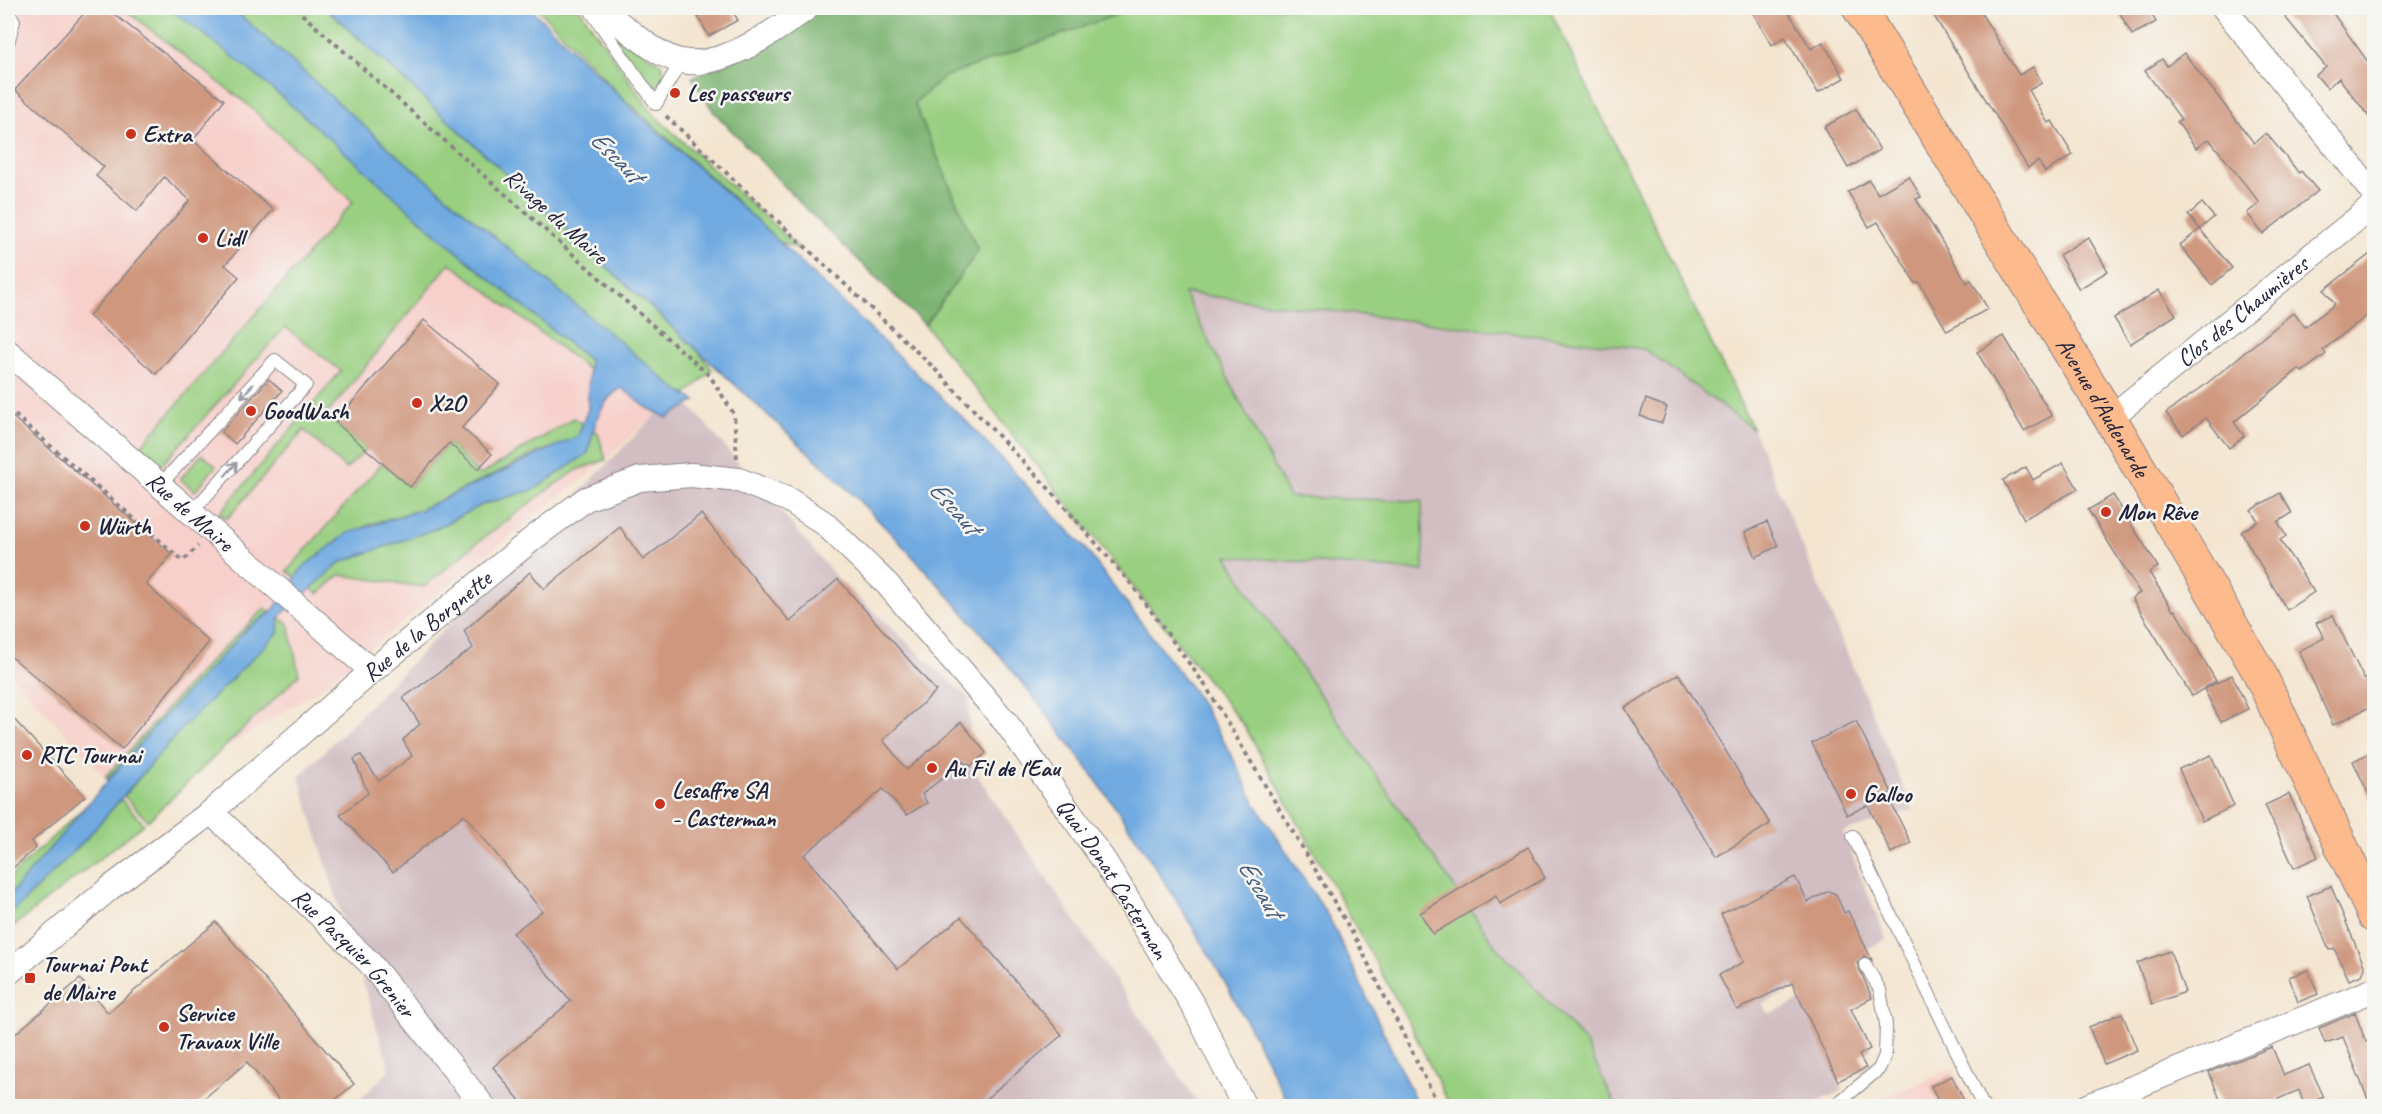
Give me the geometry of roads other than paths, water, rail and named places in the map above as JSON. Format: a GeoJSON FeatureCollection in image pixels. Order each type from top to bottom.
{"type":"FeatureCollection","features":[{"type":"Feature","properties":{"kind":"main road","name":"Avenue d'Audenarde"},"geometry":{"type":"LineString","coordinates":[[1860,8],[2110,418],[2259,672],[2373,902]]}},
{"type":"Feature","properties":{"kind":"street"},"geometry":{"type":"LineString","coordinates":[[599,8],[663,54],[681,61],[697,62],[718,57],[756,42],[807,8]]}},
{"type":"Feature","properties":{"kind":"street"},"geometry":{"type":"LineString","coordinates":[[2224,8],[2374,194]]}},
{"type":"Feature","properties":{"kind":"street","name":"Clos des Chaumières"},"geometry":{"type":"LineString","coordinates":[[2110,418],[2374,205]]}},
{"type":"Feature","properties":{"kind":"street","name":"Rue de Maire"},"geometry":{"type":"LineString","coordinates":[[8,352],[372,670]]}},
{"type":"Feature","properties":{"kind":"street","name":"Rue de la Borgnette"},"geometry":{"type":"LineString","coordinates":[[8,973],[110,888],[211,812],[372,670],[536,536],[586,499],[640,479],[691,475],[739,480],[789,500],[824,523],[887,584]]}},
{"type":"Feature","properties":{"kind":"street","name":"Quai Donat Casterman"},"geometry":{"type":"LineString","coordinates":[[887,584],[1008,724],[1105,862],[1194,1007],[1244,1107]]}},
{"type":"Feature","properties":{"kind":"street","name":"Rue Pasquier Grenier"},"geometry":{"type":"LineString","coordinates":[[211,812],[369,962],[483,1107]]}},
{"type":"Feature","properties":{"kind":"street"},"geometry":{"type":"LineString","coordinates":[[2088,1107],[2374,990]]}},
{"type":"Feature","properties":{"kind":"lane"},"geometry":{"type":"LineString","coordinates":[[589,8],[656,104],[681,61]]}},
{"type":"Feature","properties":{"kind":"lane"},"geometry":{"type":"LineString","coordinates":[[8,12],[14,21],[8,43]]}},
{"type":"Feature","properties":{"kind":"lane"},"geometry":{"type":"LineString","coordinates":[[160,485],[275,360],[306,385],[191,513]]}},
{"type":"Feature","properties":{"kind":"lane"},"geometry":{"type":"LineString","coordinates":[[1854,836],[1983,1107]]}},
{"type":"Feature","properties":{"kind":"lane"},"geometry":{"type":"LineString","coordinates":[[1836,1102],[1879,1069],[1885,1055],[1886,1024],[1880,990],[1865,964]]}},
{"type":"Feature","properties":{"kind":"water"},"geometry":{"type":"Polygon","coordinates":[[[168,8],[232,8],[390,149],[676,389],[696,401],[667,418],[646,407],[622,388],[614,393],[602,407],[588,453],[535,489],[484,504],[432,530],[341,562],[279,617],[278,633],[183,727],[85,840],[8,917],[8,897],[154,727],[249,627],[272,612],[303,567],[348,533],[420,510],[578,436],[588,409],[589,360],[451,247],[270,87],[168,8]]]}},
{"type":"Feature","properties":{"kind":"water","name":"Escaut"},"geometry":{"type":"Polygon","coordinates":[[[326,8],[530,8],[636,112],[753,217],[968,423],[1084,547],[1194,692],[1229,750],[1256,805],[1330,919],[1418,1106],[1289,1106],[1245,1019],[1197,934],[1145,851],[1089,771],[1030,693],[968,618],[902,545],[834,476],[326,8]]]}},
{"type":"Feature","properties":{"kind":"place","name":"Les passeurs"},"geometry":{"type":"Point","coordinates":[675,93]}},
{"type":"Feature","properties":{"kind":"place","name":"Extra"},"geometry":{"type":"Point","coordinates":[131,134]}},
{"type":"Feature","properties":{"kind":"place","name":"Lidl"},"geometry":{"type":"Point","coordinates":[203,238]}},
{"type":"Feature","properties":{"kind":"place","name":"X2O"},"geometry":{"type":"Point","coordinates":[417,403]}},
{"type":"Feature","properties":{"kind":"place","name":"GoodWash"},"geometry":{"type":"Point","coordinates":[251,411]}},
{"type":"Feature","properties":{"kind":"place","name":"Mon Rêve"},"geometry":{"type":"Point","coordinates":[2106,512]}},
{"type":"Feature","properties":{"kind":"place","name":"Würth"},"geometry":{"type":"Point","coordinates":[85,526]}},
{"type":"Feature","properties":{"kind":"place","name":"RTC Tournai"},"geometry":{"type":"Point","coordinates":[27,755]}},
{"type":"Feature","properties":{"kind":"place","name":"Au Fil de l'Eau"},"geometry":{"type":"Point","coordinates":[932,768]}},
{"type":"Feature","properties":{"kind":"place","name":"Galloo"},"geometry":{"type":"Point","coordinates":[1851,794]}},
{"type":"Feature","properties":{"kind":"place","name":"Lesaffre SA - Casterman"},"geometry":{"type":"Point","coordinates":[660,804]}},
{"type":"Feature","properties":{"kind":"place","name":"Tournai Pont de Maire"},"geometry":{"type":"Point","coordinates":[30,978]}},
{"type":"Feature","properties":{"kind":"place","name":"Service Travaux Ville"},"geometry":{"type":"Point","coordinates":[164,1027]}}]}
